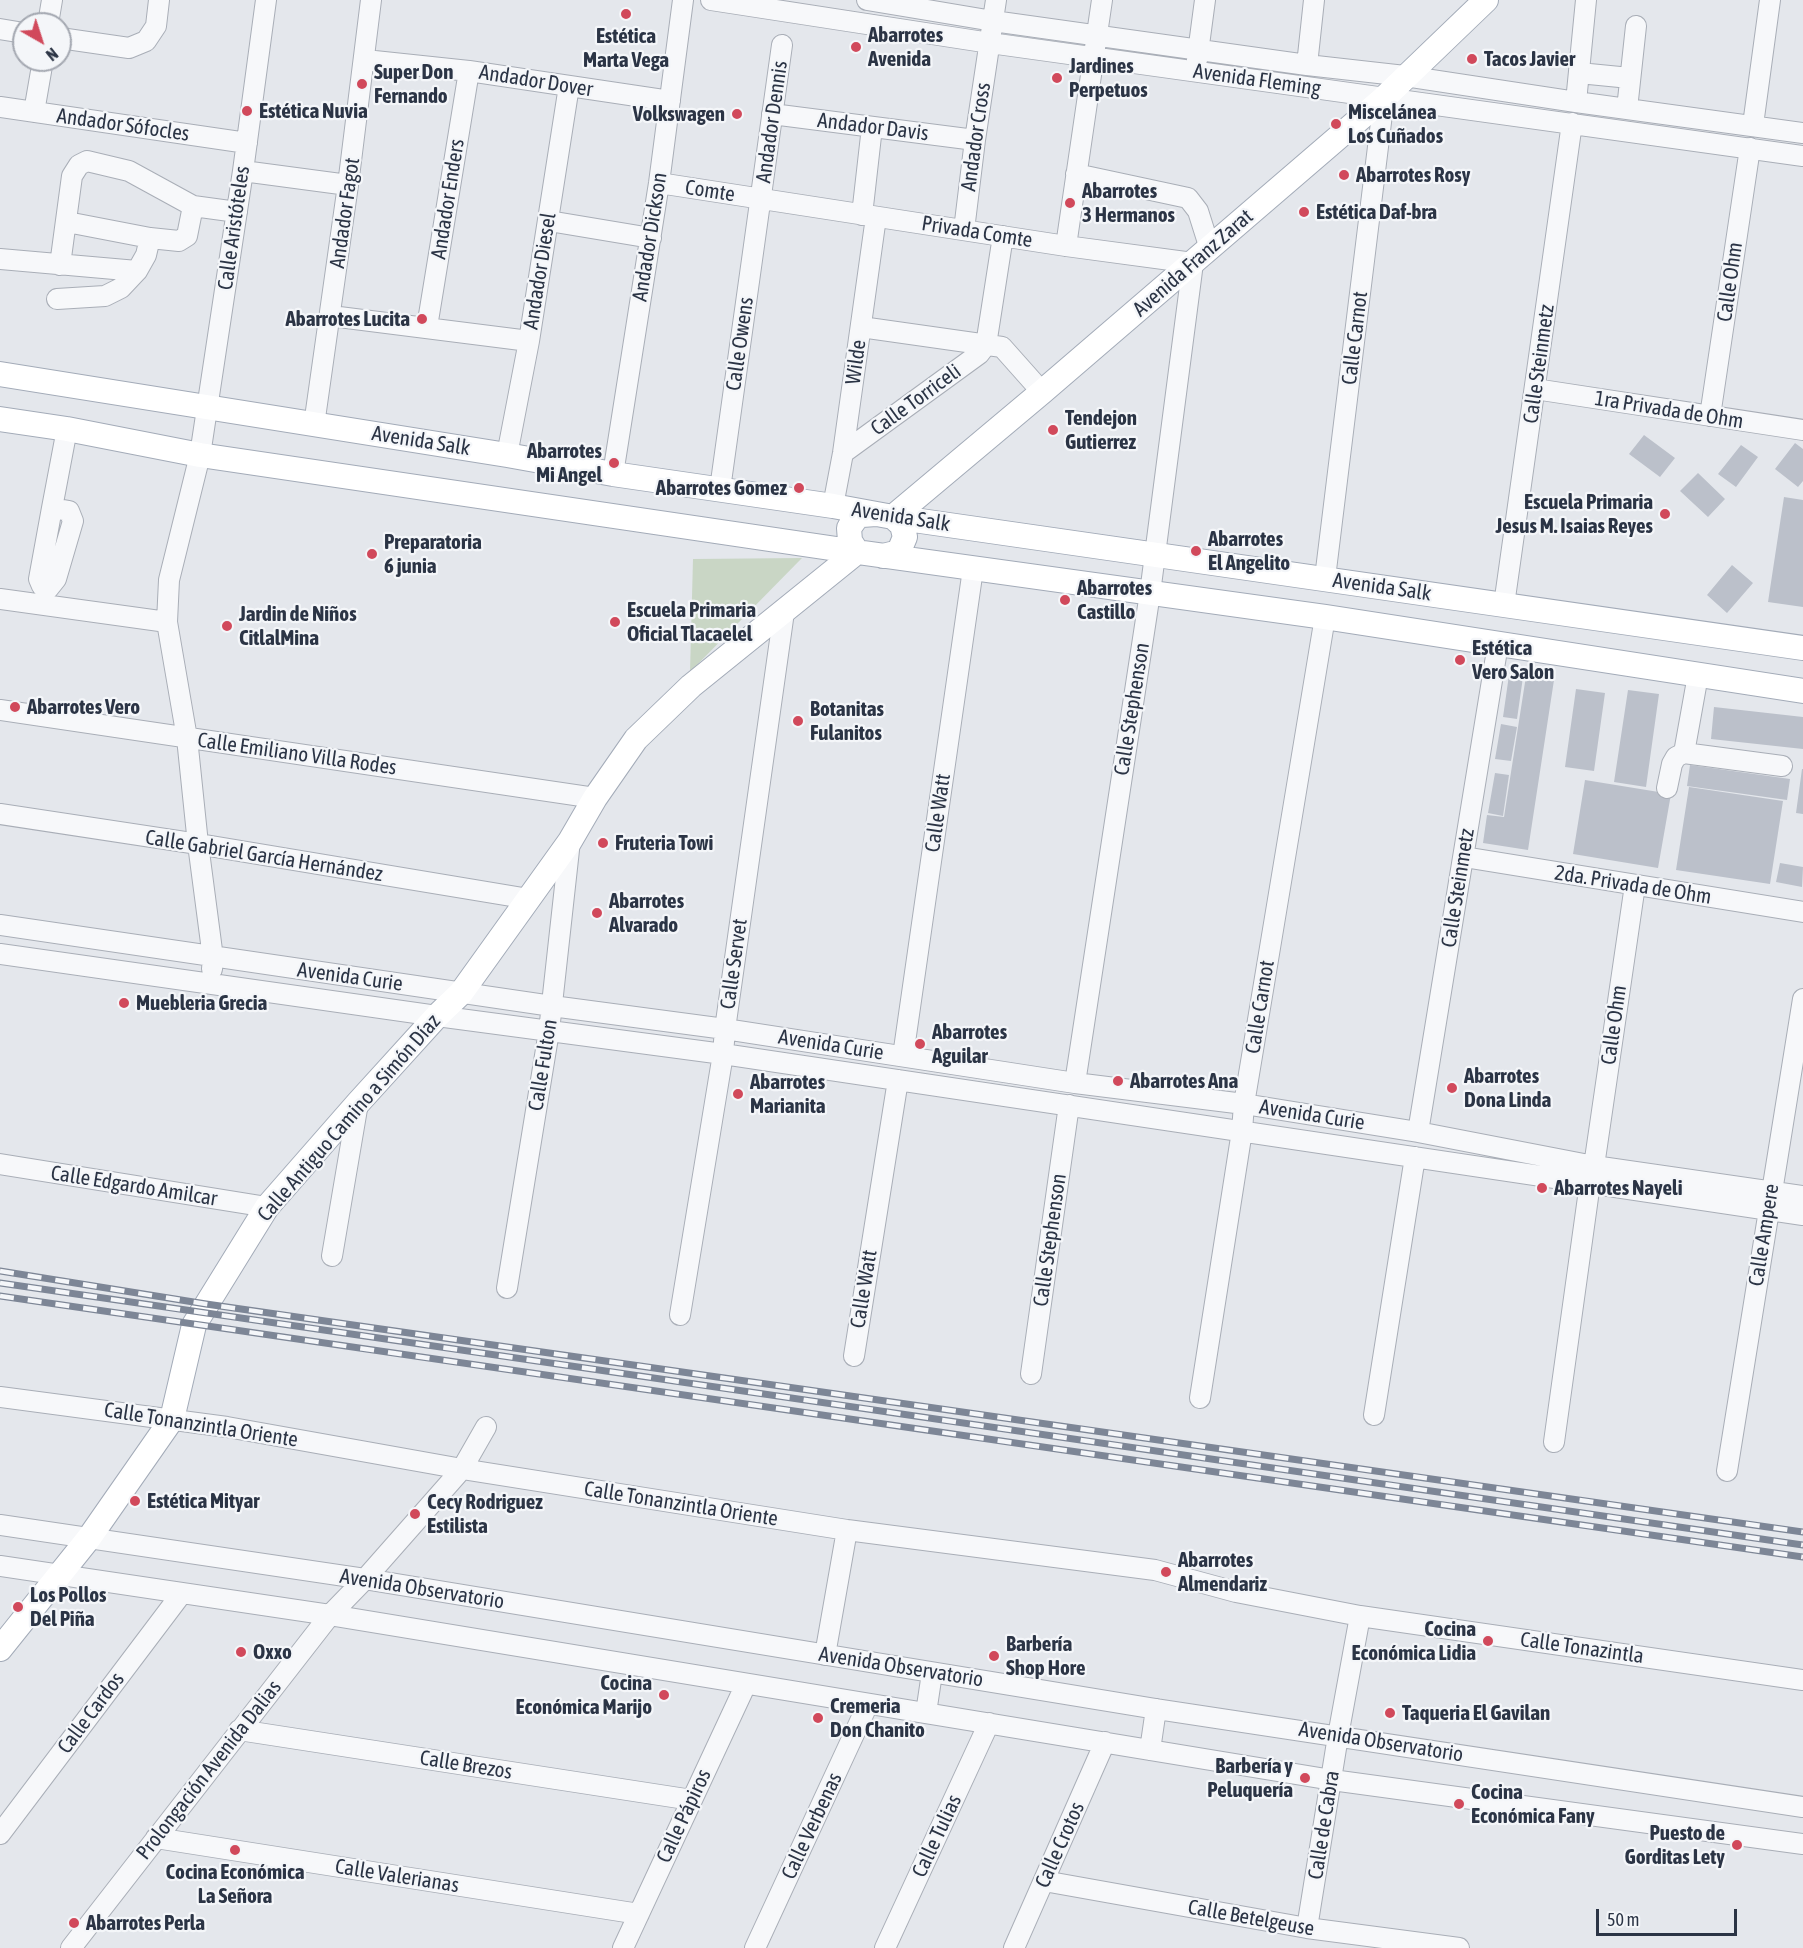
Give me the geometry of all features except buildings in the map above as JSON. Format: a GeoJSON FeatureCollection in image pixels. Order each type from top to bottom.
{"type":"FeatureCollection","features":[{"type":"Feature","properties":{"kind":"main road","name":"Avenida Franz Zarat"},"geometry":{"type":"LineString","coordinates":[[884,515],[1042,392],[1201,256],[1384,98],[1486,0]]}},
{"type":"Feature","properties":{"kind":"main road","name":"Avenida Salk"},"geometry":{"type":"LineString","coordinates":[[0,374],[613,474],[1803,648]]}},
{"type":"Feature","properties":{"kind":"main road","name":"Avenida Salk"},"geometry":{"type":"LineString","coordinates":[[0,419],[67,429],[201,455],[972,569],[1325,617],[1803,691]]}},
{"type":"Feature","properties":{"kind":"main road"},"geometry":{"type":"LineString","coordinates":[[570,841],[595,798],[636,740],[691,686],[857,552],[850,541],[849,528],[856,518],[862,515],[884,515],[902,525],[905,537],[900,549],[883,556]]}},
{"type":"Feature","properties":{"kind":"main road","name":"Calle Antiguo Camino a Simón Díaz"},"geometry":{"type":"LineString","coordinates":[[0,1649],[89,1538],[172,1419],[194,1324],[267,1207],[436,1016],[461,993],[570,841]]}},
{"type":"Feature","properties":{"kind":"street"},"geometry":{"type":"LineString","coordinates":[[72,40],[129,48],[146,41],[156,26],[159,0]]}},
{"type":"Feature","properties":{"kind":"street","name":"Calle Aristóteles"},"geometry":{"type":"LineString","coordinates":[[212,984],[213,958],[187,738],[167,622],[169,580],[201,455],[266,0]]}},
{"type":"Feature","properties":{"kind":"street","name":"Andador Fagot"},"geometry":{"type":"LineString","coordinates":[[314,425],[331,316],[371,0]]}},
{"type":"Feature","properties":{"kind":"street","name":"Andador Dickson"},"geometry":{"type":"LineString","coordinates":[[613,474],[651,238],[683,0]]}},
{"type":"Feature","properties":{"kind":"street","name":"Avenida Fleming"},"geometry":{"type":"LineString","coordinates":[[711,0],[1094,58],[1803,156]]}},
{"type":"Feature","properties":{"kind":"street","name":"Avenida Fleming"},"geometry":{"type":"LineString","coordinates":[[867,0],[892,2],[993,21],[1096,36],[1306,65],[1405,76],[1803,133]]}},
{"type":"Feature","properties":{"kind":"street","name":"Andador Cross"},"geometry":{"type":"LineString","coordinates":[[964,230],[996,0]]}},
{"type":"Feature","properties":{"kind":"street"},"geometry":{"type":"LineString","coordinates":[[1066,246],[1102,0]]}},
{"type":"Feature","properties":{"kind":"street"},"geometry":{"type":"LineString","coordinates":[[1195,72],[1205,0]]}},
{"type":"Feature","properties":{"kind":"street"},"geometry":{"type":"LineString","coordinates":[[1306,65],[1314,0]]}},
{"type":"Feature","properties":{"kind":"street"},"geometry":{"type":"LineString","coordinates":[[1576,102],[1586,0]]}},
{"type":"Feature","properties":{"kind":"street"},"geometry":{"type":"LineString","coordinates":[[1753,125],[1770,0]]}},
{"type":"Feature","properties":{"kind":"street"},"geometry":{"type":"LineString","coordinates":[[1627,109],[1636,26]]}},
{"type":"Feature","properties":{"kind":"street","name":"Andador Dennis"},"geometry":{"type":"LineString","coordinates":[[761,199],[783,45]]}},
{"type":"Feature","properties":{"kind":"street","name":"Andador Dover"},"geometry":{"type":"LineString","coordinates":[[365,60],[469,71],[670,101]]}},
{"type":"Feature","properties":{"kind":"street","name":"Andador Enders"},"geometry":{"type":"LineString","coordinates":[[427,327],[469,71]]}},
{"type":"Feature","properties":{"kind":"street"},"geometry":{"type":"LineString","coordinates":[[34,112],[41,72]]}},
{"type":"Feature","properties":{"kind":"street"},"geometry":{"type":"LineString","coordinates":[[1579,73],[1630,78]]}},
{"type":"Feature","properties":{"kind":"street","name":"Andador Diesel"},"geometry":{"type":"LineString","coordinates":[[507,455],[529,341],[569,86]]}},
{"type":"Feature","properties":{"kind":"street","name":"Calle Carnot"},"geometry":{"type":"LineString","coordinates":[[1325,579],[1384,98]]}},
{"type":"Feature","properties":{"kind":"street","name":"Andador Sófocles"},"geometry":{"type":"LineString","coordinates":[[0,107],[247,143]]}},
{"type":"Feature","properties":{"kind":"street","name":"Andador Davis"},"geometry":{"type":"LineString","coordinates":[[772,114],[975,140]]}},
{"type":"Feature","properties":{"kind":"street","name":"Calle Steinmetz"},"geometry":{"type":"LineString","coordinates":[[1504,604],[1572,123]]}},
{"type":"Feature","properties":{"kind":"street","name":"Wilde"},"geometry":{"type":"LineString","coordinates":[[833,506],[861,327],[869,216],[872,127]]}},
{"type":"Feature","properties":{"kind":"street","name":"Calle Ohm"},"geometry":{"type":"LineString","coordinates":[[1710,416],[1750,148]]}},
{"type":"Feature","properties":{"kind":"street"},"geometry":{"type":"LineString","coordinates":[[60,265],[72,176],[79,165],[87,161],[129,171],[193,206],[237,212]]}},
{"type":"Feature","properties":{"kind":"street"},"geometry":{"type":"LineString","coordinates":[[243,171],[348,185]]}},
{"type":"Feature","properties":{"kind":"street"},"geometry":{"type":"LineString","coordinates":[[1076,174],[1188,198],[1198,211],[1201,256]]}},
{"type":"Feature","properties":{"kind":"street","name":"Comte"},"geometry":{"type":"LineString","coordinates":[[659,183],[761,199]]}},
{"type":"Feature","properties":{"kind":"street","name":"Privada Comte"},"geometry":{"type":"LineString","coordinates":[[761,199],[1066,246],[1201,256]]}},
{"type":"Feature","properties":{"kind":"street","name":"Calle Owens"},"geometry":{"type":"LineString","coordinates":[[720,489],[761,199]]}},
{"type":"Feature","properties":{"kind":"street"},"geometry":{"type":"LineString","coordinates":[[67,222],[179,242],[187,236],[193,206]]}},
{"type":"Feature","properties":{"kind":"street"},"geometry":{"type":"LineString","coordinates":[[549,221],[651,238]]}},
{"type":"Feature","properties":{"kind":"street"},"geometry":{"type":"LineString","coordinates":[[986,345],[1003,236]]}},
{"type":"Feature","properties":{"kind":"street"},"geometry":{"type":"LineString","coordinates":[[57,299],[105,296],[121,288],[137,271],[146,255],[150,238]]}},
{"type":"Feature","properties":{"kind":"street","name":"Calle Stephenson"},"geometry":{"type":"LineString","coordinates":[[1075,1083],[1201,256]]}},
{"type":"Feature","properties":{"kind":"street"},"geometry":{"type":"LineString","coordinates":[[0,259],[137,271]]}},
{"type":"Feature","properties":{"kind":"street"},"geometry":{"type":"LineString","coordinates":[[331,316],[529,341]]}},
{"type":"Feature","properties":{"kind":"street","name":"Calle Torriceli"},"geometry":{"type":"LineString","coordinates":[[861,327],[1002,347],[1008,351],[1042,392]]}},
{"type":"Feature","properties":{"kind":"street","name":"Calle Torriceli"},"geometry":{"type":"LineString","coordinates":[[843,453],[979,354],[986,345]]}},
{"type":"Feature","properties":{"kind":"street","name":"1ra Privada de Ohm"},"geometry":{"type":"LineString","coordinates":[[1535,389],[1803,430]]}},
{"type":"Feature","properties":{"kind":"street"},"geometry":{"type":"LineString","coordinates":[[52,508],[67,429]]}},
{"type":"Feature","properties":{"kind":"street","name":"Calle Watt"},"geometry":{"type":"LineString","coordinates":[[903,1056],[972,569]]}},
{"type":"Feature","properties":{"kind":"street"},"geometry":{"type":"LineString","coordinates":[[0,600],[167,622]]}},
{"type":"Feature","properties":{"kind":"street","name":"Calle Servet"},"geometry":{"type":"LineString","coordinates":[[680,1315],[723,1054],[784,612]]}},
{"type":"Feature","properties":{"kind":"street","name":"Calle Carnot"},"geometry":{"type":"LineString","coordinates":[[1200,1398],[1242,1131],[1244,1104],[1325,617]]}},
{"type":"Feature","properties":{"kind":"street","name":"Calle Steinmetz"},"geometry":{"type":"LineString","coordinates":[[1418,1132],[1498,644]]}},
{"type":"Feature","properties":{"kind":"street"},"geometry":{"type":"LineString","coordinates":[[1684,753],[1698,675]]}},
{"type":"Feature","properties":{"kind":"street","name":"Calle Emiliano Villa Rodes"},"geometry":{"type":"LineString","coordinates":[[0,710],[595,798]]}},
{"type":"Feature","properties":{"kind":"street"},"geometry":{"type":"LineString","coordinates":[[1667,788],[1672,764],[1684,753],[1782,766]]}},
{"type":"Feature","properties":{"kind":"street","name":"Calle Gabriel García Hernández"},"geometry":{"type":"LineString","coordinates":[[0,814],[529,899]]}},
{"type":"Feature","properties":{"kind":"street","name":"Calle Fulton"},"geometry":{"type":"LineString","coordinates":[[507,1288],[549,1031],[570,841]]}},
{"type":"Feature","properties":{"kind":"street","name":"2da. Privada de Ohm"},"geometry":{"type":"LineString","coordinates":[[1464,857],[1803,912]]}},
{"type":"Feature","properties":{"kind":"street","name":"Calle Ohm"},"geometry":{"type":"LineString","coordinates":[[1554,1442],[1635,885]]}},
{"type":"Feature","properties":{"kind":"street","name":"Avenida Curie"},"geometry":{"type":"LineString","coordinates":[[0,925],[213,958],[725,1029],[1075,1083],[1244,1104],[1418,1132],[1592,1174]]}},
{"type":"Feature","properties":{"kind":"street","name":"Avenida Curie"},"geometry":{"type":"LineString","coordinates":[[0,954],[723,1054],[1415,1157],[1592,1174],[1769,1200],[1803,1196]]}},
{"type":"Feature","properties":{"kind":"street","name":"Calle Ampere"},"geometry":{"type":"LineString","coordinates":[[1727,1471],[1803,999]]}},
{"type":"Feature","properties":{"kind":"street","name":"Calle Watt"},"geometry":{"type":"LineString","coordinates":[[854,1356],[898,1080]]}},
{"type":"Feature","properties":{"kind":"street"},"geometry":{"type":"LineString","coordinates":[[332,1256],[358,1103]]}},
{"type":"Feature","properties":{"kind":"street","name":"Calle Stephenson"},"geometry":{"type":"LineString","coordinates":[[1031,1374],[1069,1106]]}},
{"type":"Feature","properties":{"kind":"street"},"geometry":{"type":"LineString","coordinates":[[1374,1415],[1415,1157]]}},
{"type":"Feature","properties":{"kind":"street","name":"Calle Edgardo Amilcar"},"geometry":{"type":"LineString","coordinates":[[0,1164],[267,1207]]}},
{"type":"Feature","properties":{"kind":"street","name":"Avenida Curie"},"geometry":{"type":"LineString","coordinates":[[1769,1200],[1803,1215]]}},
{"type":"Feature","properties":{"kind":"street","name":"Calle Tonanzintla Oriente"},"geometry":{"type":"LineString","coordinates":[[0,1397],[227,1427],[462,1469],[847,1530],[1155,1570],[1236,1592],[1360,1616]]}},
{"type":"Feature","properties":{"kind":"street","name":"Prolongación Avenida Dalias"},"geometry":{"type":"LineString","coordinates":[[71,1948],[330,1615],[365,1579],[462,1469],[486,1427]]}},
{"type":"Feature","properties":{"kind":"street","name":"Avenida Observatorio"},"geometry":{"type":"LineString","coordinates":[[0,1525],[365,1579],[1156,1709],[1803,1807]]}},
{"type":"Feature","properties":{"kind":"street"},"geometry":{"type":"LineString","coordinates":[[825,1655],[847,1530]]}},
{"type":"Feature","properties":{"kind":"street","name":"Avenida Observatorio"},"geometry":{"type":"LineString","coordinates":[[0,1566],[330,1615],[1332,1780],[1803,1844]]}},
{"type":"Feature","properties":{"kind":"street","name":"Calle Cardos"},"geometry":{"type":"LineString","coordinates":[[0,1834],[182,1593]]}},
{"type":"Feature","properties":{"kind":"street","name":"Calle Tonazintla"},"geometry":{"type":"LineString","coordinates":[[1360,1616],[1803,1680]]}},
{"type":"Feature","properties":{"kind":"street","name":"Calle de Cabra"},"geometry":{"type":"LineString","coordinates":[[1307,1928],[1360,1616]]}},
{"type":"Feature","properties":{"kind":"street"},"geometry":{"type":"LineString","coordinates":[[926,1713],[932,1673]]}},
{"type":"Feature","properties":{"kind":"street","name":"Calle Pápiros"},"geometry":{"type":"LineString","coordinates":[[623,1948],[746,1684]]}},
{"type":"Feature","properties":{"kind":"street","name":"Calle Verbenas"},"geometry":{"type":"LineString","coordinates":[[756,1948],[868,1704]]}},
{"type":"Feature","properties":{"kind":"street"},"geometry":{"type":"LineString","coordinates":[[1150,1750],[1156,1709]]}},
{"type":"Feature","properties":{"kind":"street","name":"Calle Tulias"},"geometry":{"type":"LineString","coordinates":[[885,1948],[990,1724]]}},
{"type":"Feature","properties":{"kind":"street","name":"Calle Brezos"},"geometry":{"type":"LineString","coordinates":[[239,1730],[692,1800]]}},
{"type":"Feature","properties":{"kind":"street","name":"Calle Crotos"},"geometry":{"type":"LineString","coordinates":[[1014,1948],[1105,1742]]}},
{"type":"Feature","properties":{"kind":"street","name":"Calle Valerianas"},"geometry":{"type":"LineString","coordinates":[[156,1838],[639,1914]]}},
{"type":"Feature","properties":{"kind":"street","name":"Calle Betelgeuse"},"geometry":{"type":"LineString","coordinates":[[1044,1881],[1307,1928],[1371,1942],[1459,1948]]}},
{"type":"Feature","properties":{"kind":"green space"},"geometry":{"type":"Polygon","coordinates":[[[802,558],[690,672],[693,559],[802,558]]]}},
{"type":"Feature","properties":{"kind":"railway"},"geometry":{"type":"LineString","coordinates":[[0,1271],[206,1304],[1803,1532]]}},
{"type":"Feature","properties":{"kind":"railway"},"geometry":{"type":"LineString","coordinates":[[0,1283],[1803,1545]]}},
{"type":"Feature","properties":{"kind":"railway"},"geometry":{"type":"LineString","coordinates":[[0,1296],[1803,1557]]}},
{"type":"Feature","properties":{"kind":"place","name":"Estética Marta Vega"},"geometry":{"type":"Point","coordinates":[626,14]}},
{"type":"Feature","properties":{"kind":"place","name":"Abarrotes Avenida"},"geometry":{"type":"Point","coordinates":[856,47]}},
{"type":"Feature","properties":{"kind":"place","name":"Tacos Javier"},"geometry":{"type":"Point","coordinates":[1472,59]}},
{"type":"Feature","properties":{"kind":"place","name":"Jardines Perpetuos"},"geometry":{"type":"Point","coordinates":[1057,78]}},
{"type":"Feature","properties":{"kind":"place","name":"Super Don Fernando"},"geometry":{"type":"Point","coordinates":[362,84]}},
{"type":"Feature","properties":{"kind":"place","name":"Estética Nuvia"},"geometry":{"type":"Point","coordinates":[247,111]}},
{"type":"Feature","properties":{"kind":"place","name":"Volkswagen"},"geometry":{"type":"Point","coordinates":[737,114]}},
{"type":"Feature","properties":{"kind":"place","name":"Miscelánea Los Cuñados"},"geometry":{"type":"Point","coordinates":[1336,124]}},
{"type":"Feature","properties":{"kind":"place","name":"Abarrotes Rosy"},"geometry":{"type":"Point","coordinates":[1344,175]}},
{"type":"Feature","properties":{"kind":"place","name":"Abarrotes 3 Hermanos"},"geometry":{"type":"Point","coordinates":[1070,203]}},
{"type":"Feature","properties":{"kind":"place","name":"Estética Daf-bra"},"geometry":{"type":"Point","coordinates":[1304,212]}},
{"type":"Feature","properties":{"kind":"place","name":"Abarrotes Lucita"},"geometry":{"type":"Point","coordinates":[422,319]}},
{"type":"Feature","properties":{"kind":"place","name":"Tendejon Gutierrez"},"geometry":{"type":"Point","coordinates":[1053,430]}},
{"type":"Feature","properties":{"kind":"place","name":"Abarrotes Mi Angel"},"geometry":{"type":"Point","coordinates":[614,463]}},
{"type":"Feature","properties":{"kind":"place","name":"Abarrotes Gomez"},"geometry":{"type":"Point","coordinates":[799,488]}},
{"type":"Feature","properties":{"kind":"place","name":"Escuela Primaria Jesus M. Isaias Reyes"},"geometry":{"type":"Point","coordinates":[1665,514]}},
{"type":"Feature","properties":{"kind":"place","name":"Abarrotes El Angelito"},"geometry":{"type":"Point","coordinates":[1196,551]}},
{"type":"Feature","properties":{"kind":"place","name":"Preparatoria 6 junia"},"geometry":{"type":"Point","coordinates":[372,554]}},
{"type":"Feature","properties":{"kind":"place","name":"Abarrotes Castillo"},"geometry":{"type":"Point","coordinates":[1065,600]}},
{"type":"Feature","properties":{"kind":"place","name":"Escuela Primaria Oficial Tlacaelel"},"geometry":{"type":"Point","coordinates":[615,622]}},
{"type":"Feature","properties":{"kind":"place","name":"Jardin de Niños CitlalMina"},"geometry":{"type":"Point","coordinates":[227,626]}},
{"type":"Feature","properties":{"kind":"place","name":"Estética Vero Salon"},"geometry":{"type":"Point","coordinates":[1460,660]}},
{"type":"Feature","properties":{"kind":"place","name":"Abarrotes Vero"},"geometry":{"type":"Point","coordinates":[15,707]}},
{"type":"Feature","properties":{"kind":"place","name":"Botanitas Fulanitos"},"geometry":{"type":"Point","coordinates":[798,721]}},
{"type":"Feature","properties":{"kind":"place","name":"Fruteria Towi"},"geometry":{"type":"Point","coordinates":[603,843]}},
{"type":"Feature","properties":{"kind":"place","name":"Abarrotes Alvarado"},"geometry":{"type":"Point","coordinates":[597,913]}},
{"type":"Feature","properties":{"kind":"place","name":"Muebleria Grecia"},"geometry":{"type":"Point","coordinates":[124,1003]}},
{"type":"Feature","properties":{"kind":"place","name":"Abarrotes Aguilar"},"geometry":{"type":"Point","coordinates":[920,1044]}},
{"type":"Feature","properties":{"kind":"place","name":"Abarrotes Ana"},"geometry":{"type":"Point","coordinates":[1118,1081]}},
{"type":"Feature","properties":{"kind":"place","name":"Abarrotes Dona Linda"},"geometry":{"type":"Point","coordinates":[1452,1088]}},
{"type":"Feature","properties":{"kind":"place","name":"Abarrotes Marianita"},"geometry":{"type":"Point","coordinates":[738,1094]}},
{"type":"Feature","properties":{"kind":"place","name":"Abarrotes Nayeli"},"geometry":{"type":"Point","coordinates":[1542,1188]}},
{"type":"Feature","properties":{"kind":"place","name":"Estética Mityar"},"geometry":{"type":"Point","coordinates":[135,1501]}},
{"type":"Feature","properties":{"kind":"place","name":"Cecy Rodriguez Estilista"},"geometry":{"type":"Point","coordinates":[415,1514]}},
{"type":"Feature","properties":{"kind":"place","name":"Abarrotes Almendariz"},"geometry":{"type":"Point","coordinates":[1166,1572]}},
{"type":"Feature","properties":{"kind":"place","name":"Los Pollos Del Piña"},"geometry":{"type":"Point","coordinates":[18,1607]}},
{"type":"Feature","properties":{"kind":"place","name":"Cocina Económica Lidia"},"geometry":{"type":"Point","coordinates":[1488,1641]}},
{"type":"Feature","properties":{"kind":"place","name":"Oxxo"},"geometry":{"type":"Point","coordinates":[241,1652]}},
{"type":"Feature","properties":{"kind":"place","name":"Barbería Shop Hore"},"geometry":{"type":"Point","coordinates":[994,1656]}},
{"type":"Feature","properties":{"kind":"place","name":"Cocina Económica Marijo"},"geometry":{"type":"Point","coordinates":[664,1695]}},
{"type":"Feature","properties":{"kind":"place","name":"Taqueria El Gavilan"},"geometry":{"type":"Point","coordinates":[1390,1713]}},
{"type":"Feature","properties":{"kind":"place","name":"Cremeria Don Chanito"},"geometry":{"type":"Point","coordinates":[818,1718]}},
{"type":"Feature","properties":{"kind":"place","name":"Barbería y Peluquería"},"geometry":{"type":"Point","coordinates":[1305,1778]}},
{"type":"Feature","properties":{"kind":"place","name":"Cocina Económica Fany"},"geometry":{"type":"Point","coordinates":[1459,1804]}},
{"type":"Feature","properties":{"kind":"place","name":"Puesto de Gorditas Lety"},"geometry":{"type":"Point","coordinates":[1737,1845]}},
{"type":"Feature","properties":{"kind":"place","name":"Cocina Económica La Señora"},"geometry":{"type":"Point","coordinates":[235,1850]}},
{"type":"Feature","properties":{"kind":"place","name":"Abarrotes Perla"},"geometry":{"type":"Point","coordinates":[74,1923]}}]}
